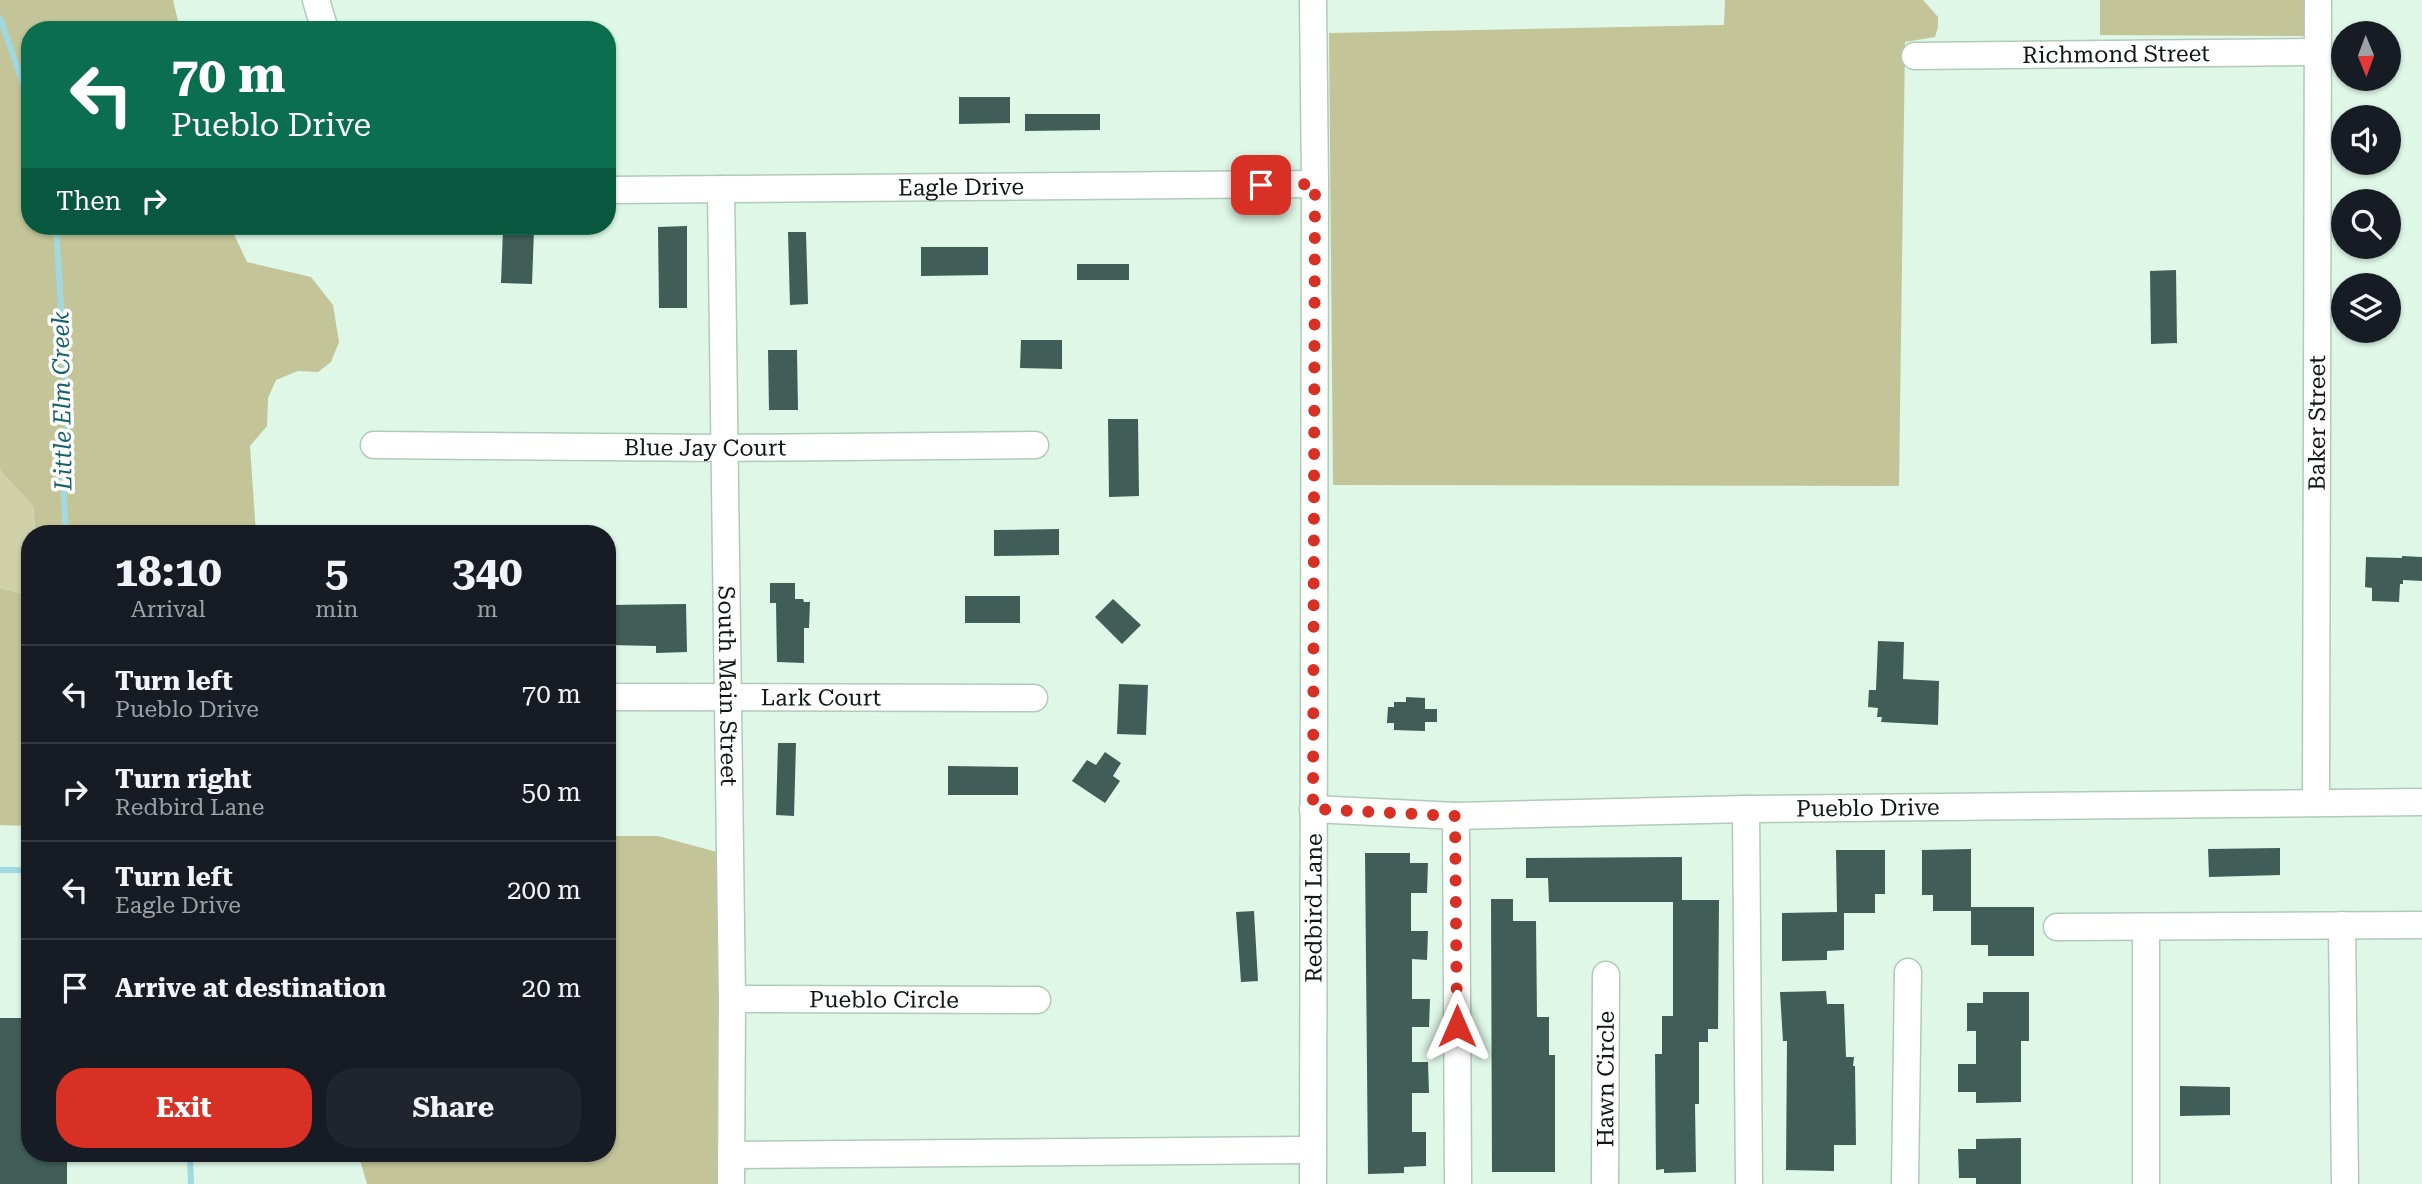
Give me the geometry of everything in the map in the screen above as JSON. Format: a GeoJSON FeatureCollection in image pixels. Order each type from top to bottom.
{"type":"FeatureCollection","features":[{"type":"Feature","properties":{"kind":"street"},"geometry":{"type":"LineString","coordinates":[[316,0],[322,21]]}},
{"type":"Feature","properties":{"kind":"street","name":"Redbird Lane"},"geometry":{"type":"LineString","coordinates":[[1313,0],[1313,1184]]}},
{"type":"Feature","properties":{"kind":"street","name":"Baker Street"},"geometry":{"type":"LineString","coordinates":[[2316,803],[2318,0]]}},
{"type":"Feature","properties":{"kind":"street","name":"Richmond Street"},"geometry":{"type":"LineString","coordinates":[[1915,56],[2317,52]]}},
{"type":"Feature","properties":{"kind":"street","name":"Eagle Drive"},"geometry":{"type":"LineString","coordinates":[[616,190],[1315,184]]}},
{"type":"Feature","properties":{"kind":"street","name":"South Main Street"},"geometry":{"type":"LineString","coordinates":[[721,189],[729,695],[731,1184]]}},
{"type":"Feature","properties":{"kind":"street","name":"Blue Jay Court"},"geometry":{"type":"LineString","coordinates":[[374,445],[724,448],[1035,445]]}},
{"type":"Feature","properties":{"kind":"street","name":"Lark Court"},"geometry":{"type":"LineString","coordinates":[[616,697],[729,695],[1034,698]]}},
{"type":"Feature","properties":{"kind":"street","name":"Pueblo Drive"},"geometry":{"type":"LineString","coordinates":[[1313,809],[1455,816],[1745,808],[2422,802]]}},
{"type":"Feature","properties":{"kind":"street"},"geometry":{"type":"LineString","coordinates":[[1745,808],[1749,1184]]}},
{"type":"Feature","properties":{"kind":"street"},"geometry":{"type":"LineString","coordinates":[[1455,816],[1458,1184]]}},
{"type":"Feature","properties":{"kind":"street"},"geometry":{"type":"LineString","coordinates":[[2342,925],[2345,1184]]}},
{"type":"Feature","properties":{"kind":"street"},"geometry":{"type":"LineString","coordinates":[[2057,927],[2422,925]]}},
{"type":"Feature","properties":{"kind":"street"},"geometry":{"type":"LineString","coordinates":[[2146,928],[2146,1184]]}},
{"type":"Feature","properties":{"kind":"street"},"geometry":{"type":"LineString","coordinates":[[1905,1184],[1908,972]]}},
{"type":"Feature","properties":{"kind":"street","name":"Hawn Circle"},"geometry":{"type":"LineString","coordinates":[[1605,1184],[1606,975]]}},
{"type":"Feature","properties":{"kind":"street","name":"Pueblo Circle"},"geometry":{"type":"LineString","coordinates":[[732,999],[1037,1000]]}},
{"type":"Feature","properties":{"kind":"street"},"geometry":{"type":"LineString","coordinates":[[731,1155],[1313,1150]]}},
{"type":"Feature","properties":{"kind":"green space"},"geometry":{"type":"Polygon","coordinates":[[[0,0],[173,0],[178,21],[21,21],[21,235],[234,235],[247,262],[311,277],[333,305],[339,342],[331,362],[318,372],[298,371],[276,380],[268,398],[267,426],[250,446],[255,525],[35,525],[33,506],[0,470],[0,0]]]}},
{"type":"Feature","properties":{"kind":"green space"},"geometry":{"type":"Polygon","coordinates":[[[1725,0],[1923,0],[1938,17],[1935,37],[1905,42],[1899,486],[1333,485],[1329,33],[1724,25],[1725,0]]]}},
{"type":"Feature","properties":{"kind":"green space"},"geometry":{"type":"Polygon","coordinates":[[[2100,0],[2305,0],[2305,36],[2100,35],[2100,0]]]}},
{"type":"Feature","properties":{"kind":"green space"},"geometry":{"type":"Polygon","coordinates":[[[0,470],[33,506],[35,525],[21,525],[21,593],[0,588],[0,470]]]}},
{"type":"Feature","properties":{"kind":"green space"},"geometry":{"type":"Polygon","coordinates":[[[0,588],[21,593],[21,826],[0,825],[0,588]]]}},
{"type":"Feature","properties":{"kind":"green space"},"geometry":{"type":"Polygon","coordinates":[[[616,836],[658,836],[717,852],[720,1184],[367,1184],[361,1162],[616,1162],[616,836]]]}},
{"type":"Feature","properties":{"kind":"building"},"geometry":{"type":"Polygon","coordinates":[[[959,97],[1010,97],[1010,123],[959,124],[959,97]]]}},
{"type":"Feature","properties":{"kind":"building"},"geometry":{"type":"Polygon","coordinates":[[[1025,114],[1100,114],[1100,130],[1025,131],[1025,114]]]}},
{"type":"Feature","properties":{"kind":"building"},"geometry":{"type":"Polygon","coordinates":[[[687,226],[687,308],[659,308],[658,227],[687,226]]]}},
{"type":"Feature","properties":{"kind":"building"},"geometry":{"type":"Polygon","coordinates":[[[788,232],[806,232],[808,304],[790,305],[788,232]]]}},
{"type":"Feature","properties":{"kind":"building"},"geometry":{"type":"Polygon","coordinates":[[[503,235],[534,235],[532,284],[501,283],[503,235]]]}},
{"type":"Feature","properties":{"kind":"building"},"geometry":{"type":"Polygon","coordinates":[[[921,247],[988,247],[988,275],[921,276],[921,247]]]}},
{"type":"Feature","properties":{"kind":"building"},"geometry":{"type":"Polygon","coordinates":[[[1077,264],[1129,264],[1129,280],[1077,280],[1077,264]]]}},
{"type":"Feature","properties":{"kind":"building"},"geometry":{"type":"Polygon","coordinates":[[[2176,270],[2177,343],[2151,344],[2150,271],[2176,270]]]}},
{"type":"Feature","properties":{"kind":"building"},"geometry":{"type":"Polygon","coordinates":[[[1021,340],[1062,340],[1062,369],[1020,368],[1021,340]]]}},
{"type":"Feature","properties":{"kind":"building"},"geometry":{"type":"Polygon","coordinates":[[[768,350],[797,350],[798,410],[769,410],[768,350]]]}},
{"type":"Feature","properties":{"kind":"building"},"geometry":{"type":"Polygon","coordinates":[[[1108,419],[1138,419],[1139,496],[1109,497],[1108,419]]]}},
{"type":"Feature","properties":{"kind":"building"},"geometry":{"type":"Polygon","coordinates":[[[1059,529],[1059,555],[994,556],[994,530],[1059,529]]]}},
{"type":"Feature","properties":{"kind":"building"},"geometry":{"type":"Polygon","coordinates":[[[2366,557],[2422,557],[2422,581],[2403,580],[2403,584],[2400,584],[2399,602],[2372,601],[2372,588],[2365,587],[2366,557]]]}},
{"type":"Feature","properties":{"kind":"building"},"geometry":{"type":"Polygon","coordinates":[[[770,583],[795,583],[795,599],[810,602],[809,628],[804,628],[804,663],[777,662],[776,603],[770,603],[770,583]]]}},
{"type":"Feature","properties":{"kind":"building"},"geometry":{"type":"Polygon","coordinates":[[[965,596],[1020,596],[1020,623],[965,623],[965,596]]]}},
{"type":"Feature","properties":{"kind":"building"},"geometry":{"type":"Polygon","coordinates":[[[1113,599],[1141,625],[1122,644],[1095,617],[1113,599]]]}},
{"type":"Feature","properties":{"kind":"building"},"geometry":{"type":"Polygon","coordinates":[[[686,604],[687,652],[656,653],[656,646],[616,645],[616,605],[686,604]]]}},
{"type":"Feature","properties":{"kind":"building"},"geometry":{"type":"Polygon","coordinates":[[[1878,641],[1904,642],[1903,679],[1939,681],[1938,725],[1881,722],[1882,717],[1877,717],[1878,708],[1868,707],[1869,690],[1876,690],[1878,641]]]}},
{"type":"Feature","properties":{"kind":"building"},"geometry":{"type":"Polygon","coordinates":[[[1119,684],[1148,685],[1146,735],[1117,734],[1119,684]]]}},
{"type":"Feature","properties":{"kind":"building"},"geometry":{"type":"Polygon","coordinates":[[[1406,697],[1425,698],[1425,709],[1437,709],[1437,722],[1425,722],[1425,731],[1394,730],[1394,723],[1387,723],[1388,707],[1394,707],[1394,702],[1406,702],[1406,697]]]}},
{"type":"Feature","properties":{"kind":"building"},"geometry":{"type":"Polygon","coordinates":[[[778,743],[796,743],[794,816],[776,815],[778,743]]]}},
{"type":"Feature","properties":{"kind":"building"},"geometry":{"type":"Polygon","coordinates":[[[1105,752],[1121,763],[1113,776],[1120,781],[1105,803],[1072,781],[1087,760],[1096,765],[1105,752]]]}},
{"type":"Feature","properties":{"kind":"building"},"geometry":{"type":"Polygon","coordinates":[[[948,766],[1018,767],[1018,795],[948,795],[948,766]]]}},
{"type":"Feature","properties":{"kind":"building"},"geometry":{"type":"Polygon","coordinates":[[[2280,848],[2280,875],[2209,877],[2208,849],[2280,848]]]}},
{"type":"Feature","properties":{"kind":"building"},"geometry":{"type":"Polygon","coordinates":[[[1971,849],[1971,907],[2034,907],[2034,956],[1988,956],[1988,945],[1971,945],[1971,911],[1933,911],[1933,895],[1922,895],[1922,850],[1971,849]]]}},
{"type":"Feature","properties":{"kind":"building"},"geometry":{"type":"Polygon","coordinates":[[[1836,850],[1885,850],[1885,894],[1875,894],[1875,913],[1844,913],[1844,950],[1827,951],[1827,960],[1782,961],[1782,913],[1837,912],[1836,850]]]}},
{"type":"Feature","properties":{"kind":"building"},"geometry":{"type":"Polygon","coordinates":[[[1365,853],[1410,853],[1410,863],[1428,863],[1427,893],[1411,893],[1411,931],[1428,931],[1427,960],[1412,959],[1412,999],[1430,999],[1429,1027],[1412,1027],[1412,1062],[1428,1062],[1429,1093],[1412,1093],[1412,1132],[1426,1132],[1426,1166],[1404,1167],[1404,1173],[1368,1174],[1365,853]]]}},
{"type":"Feature","properties":{"kind":"building"},"geometry":{"type":"Polygon","coordinates":[[[1682,857],[1682,900],[1719,900],[1718,1029],[1708,1029],[1708,1042],[1699,1042],[1699,1104],[1695,1104],[1696,1172],[1664,1173],[1664,1169],[1656,1170],[1655,1054],[1662,1054],[1662,1016],[1673,1016],[1673,902],[1549,902],[1548,878],[1526,878],[1526,858],[1682,857]]]}},
{"type":"Feature","properties":{"kind":"building"},"geometry":{"type":"Polygon","coordinates":[[[1491,899],[1513,899],[1513,921],[1536,921],[1537,1017],[1549,1017],[1549,1055],[1555,1055],[1555,1172],[1492,1172],[1491,899]]]}},
{"type":"Feature","properties":{"kind":"building"},"geometry":{"type":"Polygon","coordinates":[[[1254,911],[1258,981],[1241,982],[1236,912],[1254,911]]]}},
{"type":"Feature","properties":{"kind":"building"},"geometry":{"type":"Polygon","coordinates":[[[1826,991],[1827,1004],[1844,1004],[1846,1057],[1854,1057],[1855,1066],[1856,1145],[1834,1145],[1834,1171],[1786,1170],[1787,1041],[1783,1041],[1780,992],[1826,991]]]}},
{"type":"Feature","properties":{"kind":"building"},"geometry":{"type":"Polygon","coordinates":[[[1983,992],[2029,992],[2029,1041],[2021,1041],[2021,1102],[1976,1103],[1976,1092],[1958,1092],[1958,1064],[1976,1064],[1976,1031],[1967,1031],[1967,1003],[1983,1003],[1983,992]]]}},
{"type":"Feature","properties":{"kind":"building"},"geometry":{"type":"Polygon","coordinates":[[[0,1018],[21,1018],[21,1162],[67,1162],[67,1184],[0,1184],[0,1018]]]}},
{"type":"Feature","properties":{"kind":"building"},"geometry":{"type":"Polygon","coordinates":[[[2180,1086],[2230,1087],[2230,1115],[2180,1116],[2180,1086]]]}},
{"type":"Feature","properties":{"kind":"building"},"geometry":{"type":"Polygon","coordinates":[[[2021,1138],[2021,1184],[1976,1184],[1976,1178],[1959,1178],[1958,1149],[1976,1149],[1976,1139],[2021,1138]]]}},
{"type":"Feature","properties":{"kind":"waterway","name":"Little Elm Creek"},"geometry":{"type":"LineString","coordinates":[[0,18],[21,78]]}},
{"type":"Feature","properties":{"kind":"waterway","name":"Little Elm Creek"},"geometry":{"type":"LineString","coordinates":[[57,235],[68,423],[62,465],[65,525]]}},
{"type":"Feature","properties":{"kind":"waterway"},"geometry":{"type":"LineString","coordinates":[[0,870],[21,870]]}},
{"type":"Feature","properties":{"kind":"waterway","name":"Little Elm Creek"},"geometry":{"type":"LineString","coordinates":[[190,1162],[191,1184]]}},
{"type":"Feature","properties":{"kind":"route"},"geometry":{"type":"LineString","coordinates":[[1261,185],[1315,184],[1313,809],[1455,816],[1457,1026]]}}]}
